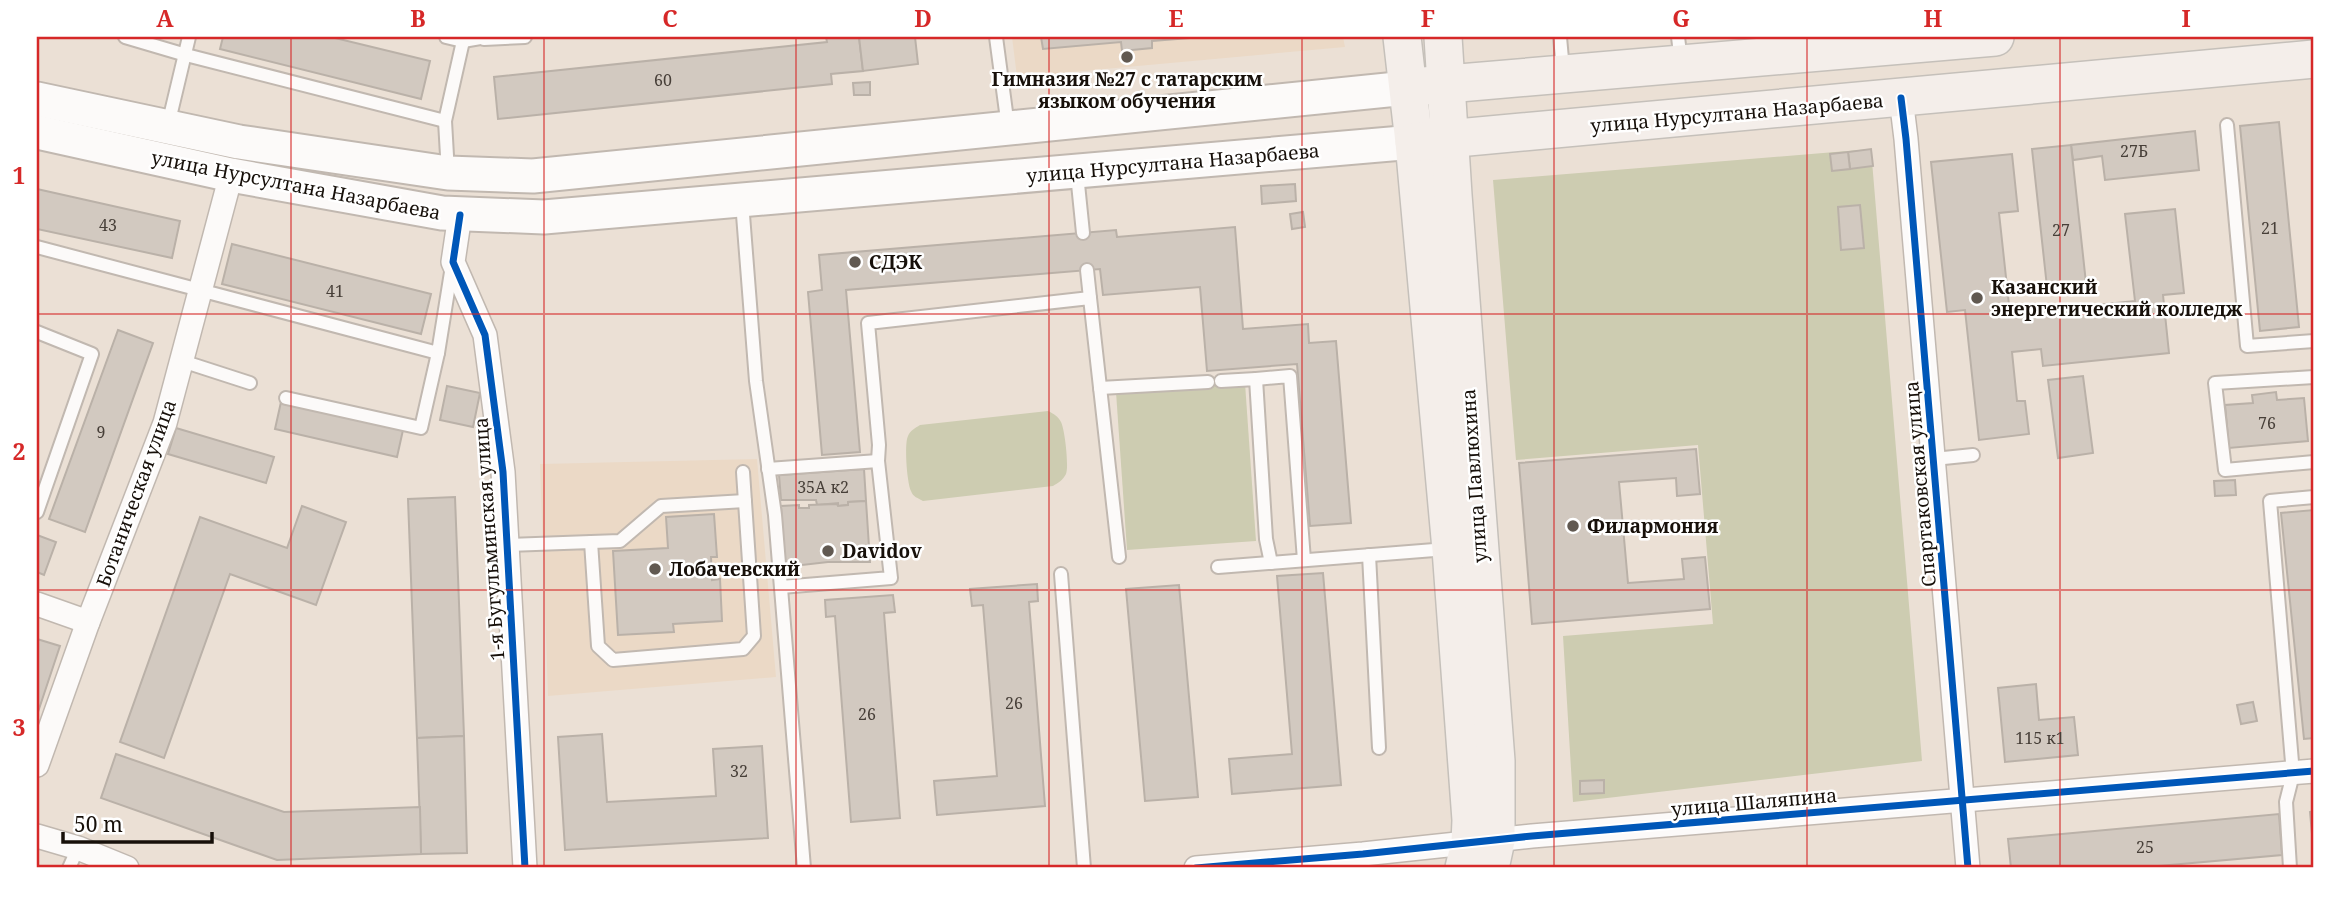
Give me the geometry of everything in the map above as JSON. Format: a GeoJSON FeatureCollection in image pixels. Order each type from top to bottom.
{"type":"FeatureCollection","features":[{"type":"Feature","properties":{"kind":"main road","name":"улица Павлюхина"},"geometry":{"type":"LineString","coordinates":[[1402,37],[1451,549],[1471,820],[1480,855]]}},
{"type":"Feature","properties":{"kind":"main road","name":"улица Павлюхина"},"geometry":{"type":"LineString","coordinates":[[1443,37],[1496,761],[1480,855]]}},
{"type":"Feature","properties":{"kind":"main road","name":"улица Нурсултана Назарбаева"},"geometry":{"type":"LineString","coordinates":[[37,99],[239,142],[448,173],[533,176],[1008,130],[1448,83],[1563,74],[1680,50],[1995,37]]}},
{"type":"Feature","properties":{"kind":"main road","name":"улица Нурсултана Назарбаева"},"geometry":{"type":"LineString","coordinates":[[37,132],[231,175],[442,213],[544,217],[1414,142],[2314,59]]}},
{"type":"Feature","properties":{"kind":"street","name":"Спартаковская улица"},"geometry":{"type":"LineString","coordinates":[[1901,98],[1968,868]]}},
{"type":"Feature","properties":{"kind":"street","name":"Ботаническая улица"},"geometry":{"type":"LineString","coordinates":[[37,765],[88,622],[165,423],[231,175]]}},
{"type":"Feature","properties":{"kind":"street"},"geometry":{"type":"LineString","coordinates":[[453,262],[460,215]]}},
{"type":"Feature","properties":{"kind":"street","name":"1-я Бугульминская улица"},"geometry":{"type":"LineString","coordinates":[[453,262],[485,335],[503,472],[525,868]]}},
{"type":"Feature","properties":{"kind":"street"},"geometry":{"type":"LineString","coordinates":[[37,604],[88,622]]}},
{"type":"Feature","properties":{"kind":"street","name":"улица Шаляпина"},"geometry":{"type":"LineString","coordinates":[[1196,868],[1480,855],[1963,801],[2304,772]]}},
{"type":"Feature","properties":{"kind":"street"},"geometry":{"type":"LineString","coordinates":[[37,836],[74,858],[127,868]]}},
{"type":"Feature","properties":{"kind":"lane"},"geometry":{"type":"LineString","coordinates":[[125,37],[445,121]]}},
{"type":"Feature","properties":{"kind":"lane"},"geometry":{"type":"LineString","coordinates":[[167,127],[189,37]]}},
{"type":"Feature","properties":{"kind":"lane"},"geometry":{"type":"LineString","coordinates":[[446,37],[463,41],[525,37]]}},
{"type":"Feature","properties":{"kind":"lane"},"geometry":{"type":"LineString","coordinates":[[996,37],[1008,130]]}},
{"type":"Feature","properties":{"kind":"lane"},"geometry":{"type":"LineString","coordinates":[[1560,37],[1563,74]]}},
{"type":"Feature","properties":{"kind":"lane"},"geometry":{"type":"LineString","coordinates":[[448,173],[445,121],[463,41]]}},
{"type":"Feature","properties":{"kind":"lane"},"geometry":{"type":"LineString","coordinates":[[2227,125],[2247,346],[2314,341]]}},
{"type":"Feature","properties":{"kind":"lane"},"geometry":{"type":"LineString","coordinates":[[1077,171],[1083,233]]}},
{"type":"Feature","properties":{"kind":"lane"},"geometry":{"type":"LineString","coordinates":[[742,200],[756,381],[770,475],[768,469]]}},
{"type":"Feature","properties":{"kind":"lane"},"geometry":{"type":"LineString","coordinates":[[37,247],[438,354]]}},
{"type":"Feature","properties":{"kind":"lane"},"geometry":{"type":"LineString","coordinates":[[286,398],[421,428],[438,354],[453,262]]}},
{"type":"Feature","properties":{"kind":"lane"},"geometry":{"type":"LineString","coordinates":[[1087,271],[1119,557]]}},
{"type":"Feature","properties":{"kind":"lane"},"geometry":{"type":"LineString","coordinates":[[780,587],[891,578],[878,461],[879,445],[868,323],[1090,298]]}},
{"type":"Feature","properties":{"kind":"lane"},"geometry":{"type":"LineString","coordinates":[[37,332],[92,354],[37,512]]}},
{"type":"Feature","properties":{"kind":"lane"},"geometry":{"type":"LineString","coordinates":[[182,361],[250,383]]}},
{"type":"Feature","properties":{"kind":"lane"},"geometry":{"type":"LineString","coordinates":[[1100,388],[1290,376],[1304,560]]}},
{"type":"Feature","properties":{"kind":"lane"},"geometry":{"type":"LineString","coordinates":[[2314,377],[2215,383],[2225,470],[2314,462]]}},
{"type":"Feature","properties":{"kind":"lane"},"geometry":{"type":"LineString","coordinates":[[1256,379],[1266,539],[1271,563]]}},
{"type":"Feature","properties":{"kind":"lane"},"geometry":{"type":"LineString","coordinates":[[1934,459],[1973,455]]}},
{"type":"Feature","properties":{"kind":"lane"},"geometry":{"type":"LineString","coordinates":[[768,469],[878,461]]}},
{"type":"Feature","properties":{"kind":"lane"},"geometry":{"type":"LineString","coordinates":[[768,469],[804,868]]}},
{"type":"Feature","properties":{"kind":"lane"},"geometry":{"type":"LineString","coordinates":[[590,542],[598,646],[613,660],[743,649],[754,636],[743,472]]}},
{"type":"Feature","properties":{"kind":"lane"},"geometry":{"type":"LineString","coordinates":[[2290,868],[2286,802],[2304,772],[2270,500],[2314,496]]}},
{"type":"Feature","properties":{"kind":"lane"},"geometry":{"type":"LineString","coordinates":[[508,545],[620,541],[662,506],[745,501]]}},
{"type":"Feature","properties":{"kind":"lane"},"geometry":{"type":"LineString","coordinates":[[1217,567],[1451,549]]}},
{"type":"Feature","properties":{"kind":"lane"},"geometry":{"type":"LineString","coordinates":[[1369,555],[1379,748]]}},
{"type":"Feature","properties":{"kind":"lane"},"geometry":{"type":"LineString","coordinates":[[1061,573],[1084,868]]}},
{"type":"Feature","properties":{"kind":"shaded area","name":"Гимназия №27 с татарским языком обучения"},"geometry":{"type":"Polygon","coordinates":[[[1012,37],[1343,37],[1345,47],[1017,77],[1012,37]]]}},
{"type":"Feature","properties":{"kind":"shaded area","name":"Лобачевский"},"geometry":{"type":"Polygon","coordinates":[[[757,459],[776,677],[548,696],[540,464],[757,459]]]}},
{"type":"Feature","properties":{"kind":"green space"},"geometry":{"type":"Polygon","coordinates":[[[1871,149],[1922,761],[1573,802],[1563,636],[1713,624],[1698,445],[1516,460],[1493,180],[1871,149]]]}},
{"type":"Feature","properties":{"kind":"green space"},"geometry":{"type":"Polygon","coordinates":[[[1245,383],[1256,541],[1127,550],[1116,392],[1245,383]]]}},
{"type":"Feature","properties":{"kind":"green space"},"geometry":{"type":"Polygon","coordinates":[[[1048,411],[1056,415],[1061,422],[1067,457],[1066,474],[1053,486],[923,501],[912,493],[906,455],[908,436],[915,428],[920,425],[1048,411]]]}},
{"type":"Feature","properties":{"kind":"building"},"geometry":{"type":"Polygon","coordinates":[[[223,37],[331,37],[430,61],[421,99],[220,49],[223,37]]]}},
{"type":"Feature","properties":{"kind":"building"},"geometry":{"type":"Polygon","coordinates":[[[826,37],[859,37],[863,71],[831,74],[832,84],[498,119],[494,77],[827,42],[826,37]]]}},
{"type":"Feature","properties":{"kind":"building"},"geometry":{"type":"Polygon","coordinates":[[[859,37],[915,37],[918,64],[863,71],[859,37]]]}},
{"type":"Feature","properties":{"kind":"building"},"geometry":{"type":"Polygon","coordinates":[[[1041,37],[1203,37],[1152,41],[1152,48],[1122,51],[1121,42],[1043,49],[1041,37]]]}},
{"type":"Feature","properties":{"kind":"building"},"geometry":{"type":"Polygon","coordinates":[[[870,82],[870,95],[854,95],[853,83],[870,82]]]}},
{"type":"Feature","properties":{"kind":"building"},"geometry":{"type":"Polygon","coordinates":[[[2279,122],[2299,327],[2260,331],[2240,126],[2279,122]]]}},
{"type":"Feature","properties":{"kind":"building"},"geometry":{"type":"Polygon","coordinates":[[[2195,131],[2199,170],[2105,180],[2102,156],[2073,160],[2071,145],[2195,131]]]}},
{"type":"Feature","properties":{"kind":"building"},"geometry":{"type":"Polygon","coordinates":[[[2071,145],[2086,283],[2047,287],[2032,149],[2071,145]]]}},
{"type":"Feature","properties":{"kind":"building"},"geometry":{"type":"Polygon","coordinates":[[[1871,149],[1873,166],[1850,169],[1848,152],[1871,149]]]}},
{"type":"Feature","properties":{"kind":"building"},"geometry":{"type":"Polygon","coordinates":[[[1848,152],[1850,169],[1832,171],[1830,154],[1848,152]]]}},
{"type":"Feature","properties":{"kind":"building","name":"Казанский энергетический колледж"},"geometry":{"type":"Polygon","coordinates":[[[2012,154],[2018,211],[1999,213],[2010,314],[2135,301],[2125,214],[2175,209],[2184,293],[2163,295],[2169,353],[2043,366],[2041,349],[2012,352],[2017,401],[2025,401],[2029,434],[1979,440],[1965,310],[1947,312],[1931,162],[2012,154]]]}},
{"type":"Feature","properties":{"kind":"building"},"geometry":{"type":"Polygon","coordinates":[[[1295,184],[1296,201],[1262,204],[1261,186],[1295,184]]]}},
{"type":"Feature","properties":{"kind":"building"},"geometry":{"type":"Polygon","coordinates":[[[37,189],[180,221],[172,258],[37,229],[37,189]]]}},
{"type":"Feature","properties":{"kind":"building"},"geometry":{"type":"Polygon","coordinates":[[[1860,205],[1864,248],[1841,250],[1838,207],[1860,205]]]}},
{"type":"Feature","properties":{"kind":"building"},"geometry":{"type":"Polygon","coordinates":[[[1303,212],[1305,227],[1292,229],[1290,214],[1303,212]]]}},
{"type":"Feature","properties":{"kind":"building"},"geometry":{"type":"Polygon","coordinates":[[[1235,227],[1243,329],[1308,324],[1309,343],[1336,341],[1351,523],[1310,526],[1297,364],[1207,371],[1200,287],[1103,295],[1100,269],[846,290],[860,452],[822,455],[808,292],[822,290],[819,255],[1116,230],[1117,237],[1235,227]]]}},
{"type":"Feature","properties":{"kind":"building"},"geometry":{"type":"Polygon","coordinates":[[[232,244],[431,294],[421,334],[222,284],[232,244]]]}},
{"type":"Feature","properties":{"kind":"building"},"geometry":{"type":"Polygon","coordinates":[[[118,330],[153,343],[85,532],[49,519],[118,330]]]}},
{"type":"Feature","properties":{"kind":"building"},"geometry":{"type":"Polygon","coordinates":[[[2083,376],[2093,453],[2058,458],[2048,380],[2083,376]]]}},
{"type":"Feature","properties":{"kind":"building"},"geometry":{"type":"Polygon","coordinates":[[[447,386],[480,393],[473,427],[440,420],[447,386]]]}},
{"type":"Feature","properties":{"kind":"building"},"geometry":{"type":"Polygon","coordinates":[[[2276,392],[2277,400],[2304,398],[2308,441],[2229,448],[2225,405],[2253,403],[2252,395],[2276,392]]]}},
{"type":"Feature","properties":{"kind":"building"},"geometry":{"type":"Polygon","coordinates":[[[281,402],[403,430],[397,457],[275,429],[281,402]]]}},
{"type":"Feature","properties":{"kind":"building"},"geometry":{"type":"Polygon","coordinates":[[[176,428],[274,457],[266,483],[168,454],[176,428]]]}},
{"type":"Feature","properties":{"kind":"building","name":"Филармония"},"geometry":{"type":"Polygon","coordinates":[[[1696,449],[1700,494],[1677,496],[1676,478],[1619,482],[1628,583],[1684,579],[1682,559],[1705,557],[1710,609],[1532,624],[1519,463],[1696,449]]]}},
{"type":"Feature","properties":{"kind":"building"},"geometry":{"type":"Polygon","coordinates":[[[864,469],[866,501],[848,502],[848,505],[838,506],[838,503],[817,505],[816,500],[781,500],[779,475],[864,469]]]}},
{"type":"Feature","properties":{"kind":"building"},"geometry":{"type":"Polygon","coordinates":[[[2235,480],[2236,495],[2215,496],[2214,481],[2235,480]]]}},
{"type":"Feature","properties":{"kind":"building"},"geometry":{"type":"Polygon","coordinates":[[[455,497],[464,736],[417,738],[408,499],[455,497]]]}},
{"type":"Feature","properties":{"kind":"building"},"geometry":{"type":"Polygon","coordinates":[[[866,501],[870,562],[828,562],[785,567],[781,506],[799,505],[799,508],[809,508],[809,505],[838,506],[848,505],[848,502],[866,501]]]}},
{"type":"Feature","properties":{"kind":"building"},"geometry":{"type":"Polygon","coordinates":[[[302,506],[346,522],[316,605],[230,574],[164,758],[120,742],[200,517],[287,548],[302,506]]]}},
{"type":"Feature","properties":{"kind":"building"},"geometry":{"type":"Polygon","coordinates":[[[2314,510],[2314,738],[2304,739],[2281,513],[2314,510]]]}},
{"type":"Feature","properties":{"kind":"building"},"geometry":{"type":"Polygon","coordinates":[[[714,514],[717,557],[711,557],[712,580],[720,579],[722,621],[673,624],[674,632],[618,635],[613,551],[668,548],[666,517],[714,514]]]}},
{"type":"Feature","properties":{"kind":"building"},"geometry":{"type":"Polygon","coordinates":[[[37,535],[56,542],[44,575],[37,572],[37,535]]]}},
{"type":"Feature","properties":{"kind":"building"},"geometry":{"type":"Polygon","coordinates":[[[1323,573],[1341,785],[1232,794],[1229,759],[1292,754],[1277,576],[1323,573]]]}},
{"type":"Feature","properties":{"kind":"building"},"geometry":{"type":"Polygon","coordinates":[[[1037,584],[1038,601],[1029,602],[1045,806],[937,815],[934,781],[997,776],[983,605],[972,606],[970,589],[1037,584]]]}},
{"type":"Feature","properties":{"kind":"building"},"geometry":{"type":"Polygon","coordinates":[[[1179,585],[1198,797],[1145,801],[1126,589],[1179,585]]]}},
{"type":"Feature","properties":{"kind":"building"},"geometry":{"type":"Polygon","coordinates":[[[893,595],[895,612],[884,613],[900,818],[851,822],[835,616],[826,617],[825,600],[893,595]]]}},
{"type":"Feature","properties":{"kind":"building"},"geometry":{"type":"Polygon","coordinates":[[[37,639],[60,646],[37,715],[37,639]]]}},
{"type":"Feature","properties":{"kind":"building"},"geometry":{"type":"Polygon","coordinates":[[[2036,684],[2039,720],[2074,717],[2078,755],[2005,762],[1998,688],[2036,684]]]}},
{"type":"Feature","properties":{"kind":"building"},"geometry":{"type":"Polygon","coordinates":[[[2253,702],[2257,721],[2241,724],[2237,705],[2253,702]]]}},
{"type":"Feature","properties":{"kind":"building"},"geometry":{"type":"Polygon","coordinates":[[[602,734],[607,802],[716,796],[713,749],[762,746],[768,838],[565,850],[558,737],[602,734]]]}},
{"type":"Feature","properties":{"kind":"building"},"geometry":{"type":"Polygon","coordinates":[[[464,736],[467,853],[421,854],[417,738],[464,736]]]}},
{"type":"Feature","properties":{"kind":"building"},"geometry":{"type":"Polygon","coordinates":[[[116,754],[284,812],[420,807],[421,854],[277,860],[101,798],[116,754]]]}},
{"type":"Feature","properties":{"kind":"building"},"geometry":{"type":"Polygon","coordinates":[[[1604,780],[1604,793],[1580,794],[1580,781],[1604,780]]]}},
{"type":"Feature","properties":{"kind":"building"},"geometry":{"type":"Polygon","coordinates":[[[2314,811],[2314,856],[2310,812],[2314,811]]]}},
{"type":"Feature","properties":{"kind":"building"},"geometry":{"type":"Polygon","coordinates":[[[2279,814],[2282,855],[2136,868],[2011,868],[2008,839],[2279,814]]]}},
{"type":"Feature","properties":{"kind":"cycle path"},"geometry":{"type":"LineString","coordinates":[[1901,98],[1968,868]]}},
{"type":"Feature","properties":{"kind":"cycle path"},"geometry":{"type":"LineString","coordinates":[[460,215],[453,262],[485,335],[503,472],[525,868]]}},
{"type":"Feature","properties":{"kind":"cycle path"},"geometry":{"type":"LineString","coordinates":[[1196,868],[1532,836],[2314,771]]}},
{"type":"Feature","properties":{"kind":"place","name":"Гимназия №27 с татарским языком обучения"},"geometry":{"type":"Point","coordinates":[1127,57]}},
{"type":"Feature","properties":{"kind":"place","name":"СДЭК"},"geometry":{"type":"Point","coordinates":[855,262]}},
{"type":"Feature","properties":{"kind":"place","name":"Казанский энергетический колледж"},"geometry":{"type":"Point","coordinates":[1977,298]}},
{"type":"Feature","properties":{"kind":"place","name":"Филармония"},"geometry":{"type":"Point","coordinates":[1573,526]}},
{"type":"Feature","properties":{"kind":"place","name":"Davidov"},"geometry":{"type":"Point","coordinates":[828,551]}},
{"type":"Feature","properties":{"kind":"place","name":"Лобачевский"},"geometry":{"type":"Point","coordinates":[655,569]}}]}
